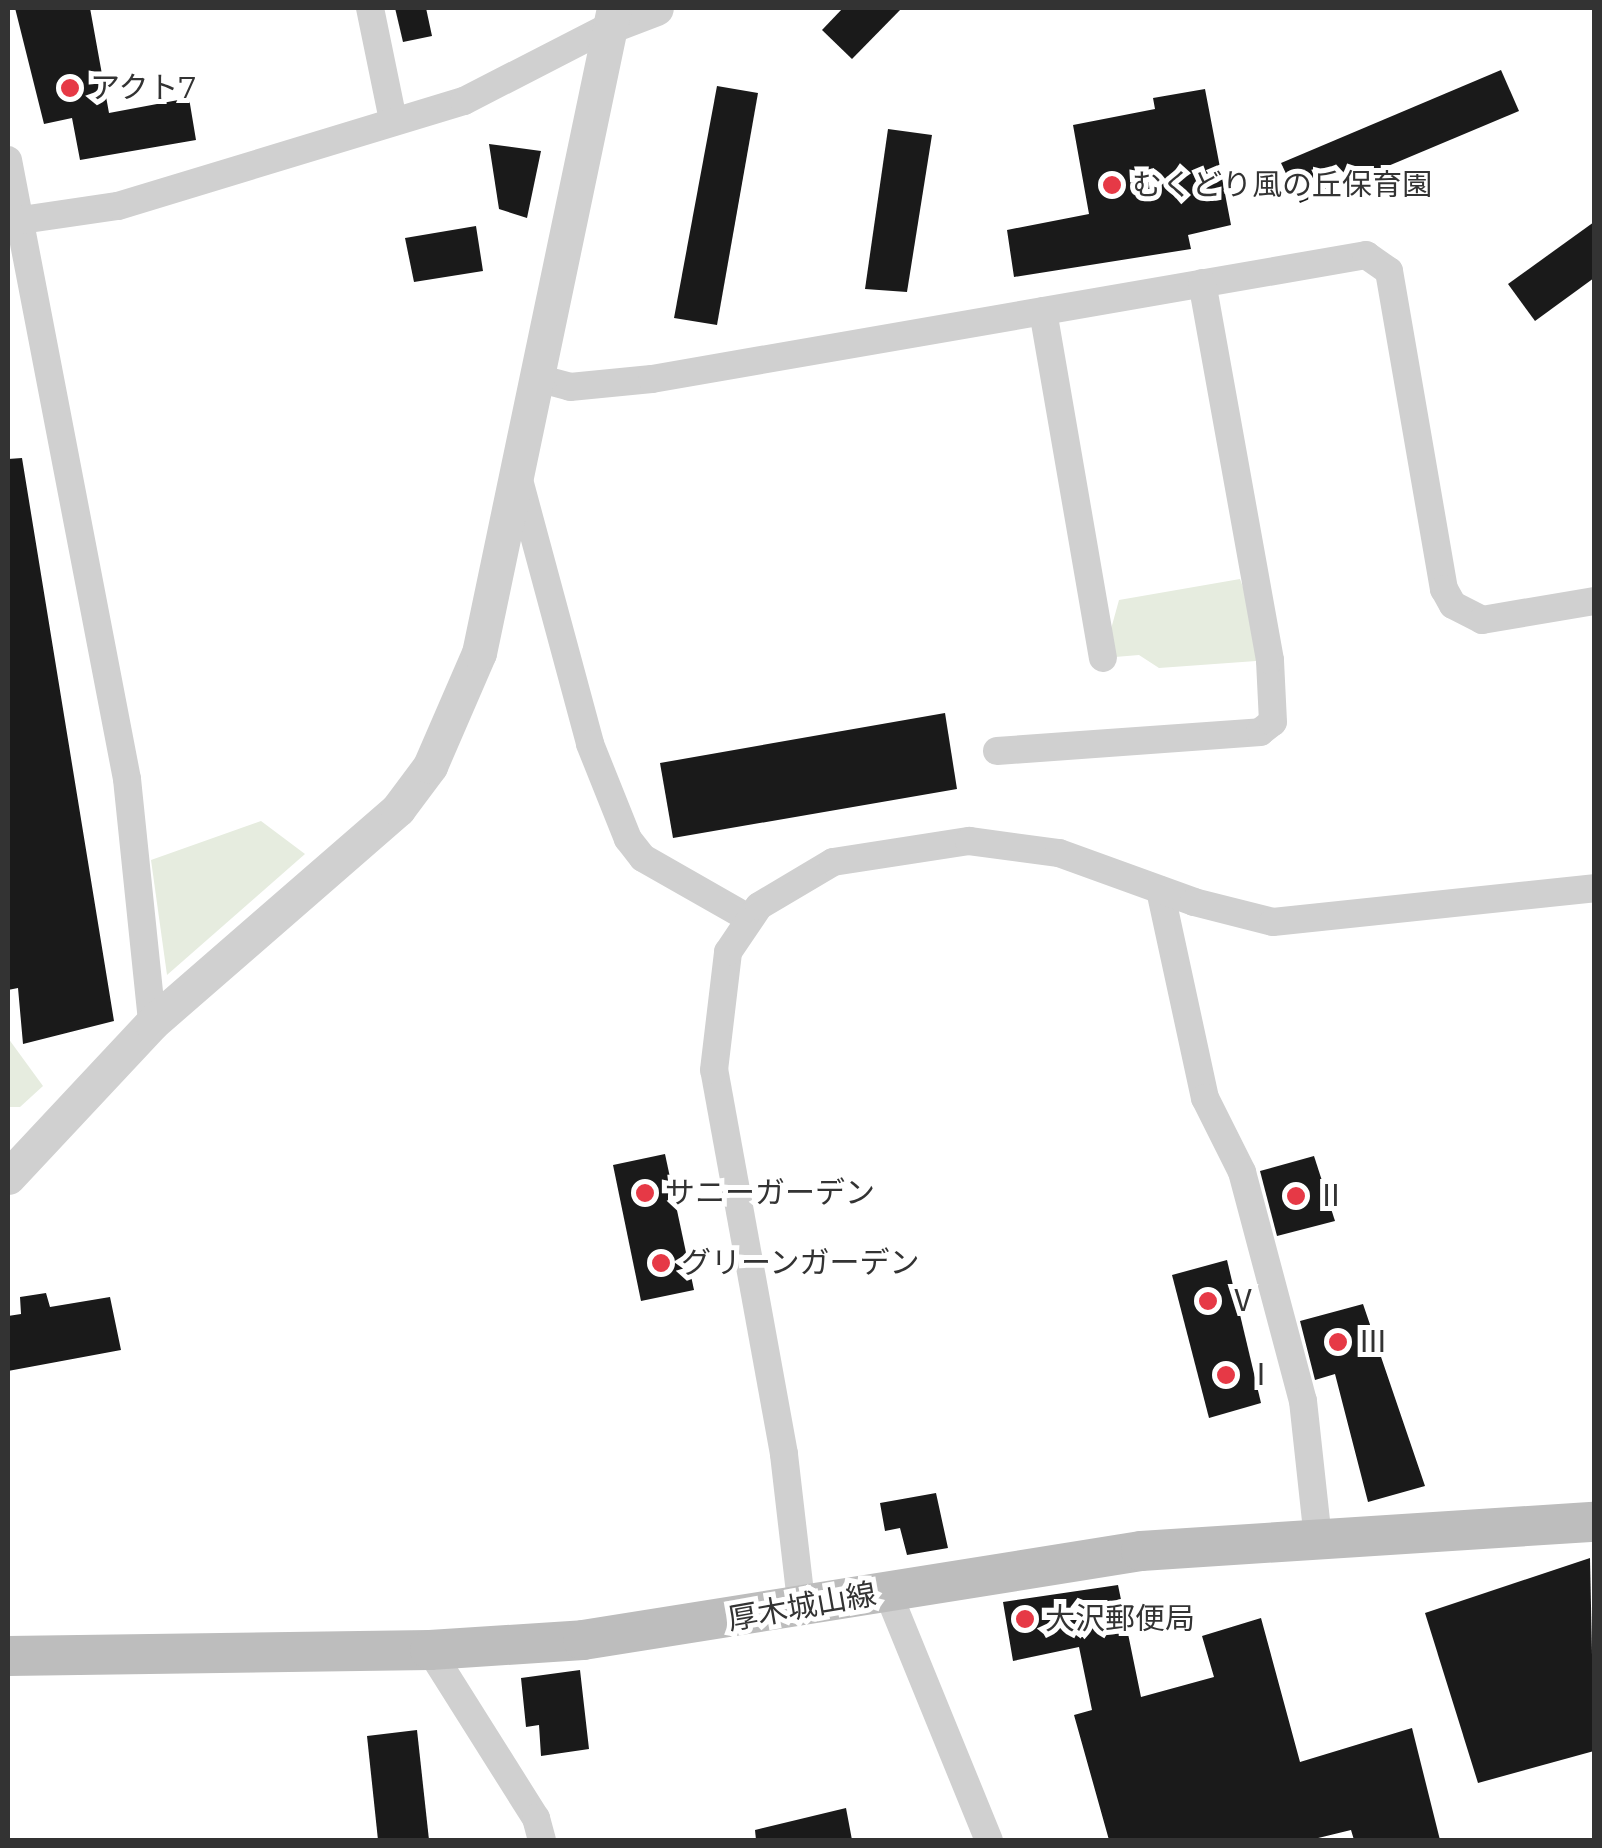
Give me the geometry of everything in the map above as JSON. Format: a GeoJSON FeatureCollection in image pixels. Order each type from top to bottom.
{"type":"FeatureCollection","features":[{"type":"Feature","properties":{"kind":"main road","name":"厚木城山線"},"geometry":{"type":"LineString","coordinates":[[8,1656],[430,1650],[600,1638],[802,1610],[1055,1562],[1318,1538],[1594,1522]]}},
{"type":"Feature","properties":{"kind":"street"},"geometry":{"type":"LineString","coordinates":[[370,8],[393,120]]}},
{"type":"Feature","properties":{"kind":"street"},"geometry":{"type":"LineString","coordinates":[[14,222],[118,206],[464,101],[613,16],[656,8]]}},
{"type":"Feature","properties":{"kind":"street"},"geometry":{"type":"LineString","coordinates":[[13,1159],[152,1023],[398,810],[430,766],[479,653],[541,379],[613,16]]}},
{"type":"Feature","properties":{"kind":"street"},"geometry":{"type":"LineString","coordinates":[[8,160],[14,222],[126,779],[152,1023]]}},
{"type":"Feature","properties":{"kind":"street"},"geometry":{"type":"LineString","coordinates":[[541,379],[570,387],[652,379],[1366,255],[1378,258],[1389,272],[1444,589],[1453,605],[1482,620],[1594,601]]}},
{"type":"Feature","properties":{"kind":"street"},"geometry":{"type":"LineString","coordinates":[[997,752],[1260,732],[1273,722],[1270,660],[1202,283]]}},
{"type":"Feature","properties":{"kind":"street"},"geometry":{"type":"LineString","coordinates":[[1042,311],[1103,658]]}},
{"type":"Feature","properties":{"kind":"street"},"geometry":{"type":"LineString","coordinates":[[519,480],[590,744],[628,839],[642,858],[748,918]]}},
{"type":"Feature","properties":{"kind":"street"},"geometry":{"type":"LineString","coordinates":[[802,1610],[784,1454],[714,1070],[724,966],[748,918],[788,884],[833,862],[969,841],[1009,841],[1059,853],[1160,890],[1291,922],[1594,888]]}},
{"type":"Feature","properties":{"kind":"street"},"geometry":{"type":"LineString","coordinates":[[1160,890],[1205,1098],[1242,1172],[1303,1401],[1318,1538]]}},
{"type":"Feature","properties":{"kind":"street"},"geometry":{"type":"LineString","coordinates":[[888,1592],[989,1840]]}},
{"type":"Feature","properties":{"kind":"street"},"geometry":{"type":"LineString","coordinates":[[430,1650],[536,1818],[542,1840]]}},
{"type":"Feature","properties":{"kind":"shaded area"},"geometry":{"type":"Polygon","coordinates":[[[1240,579],[1270,660],[1159,668],[1139,655],[1103,658],[1119,600],[1240,579]]]}},
{"type":"Feature","properties":{"kind":"shaded area"},"geometry":{"type":"Polygon","coordinates":[[[261,821],[305,854],[167,975],[151,860],[261,821]]]}},
{"type":"Feature","properties":{"kind":"shaded area"},"geometry":{"type":"Polygon","coordinates":[[[8,1038],[43,1086],[20,1107],[8,1107],[8,1038]]]}},
{"type":"Feature","properties":{"kind":"building"},"geometry":{"type":"Polygon","coordinates":[[[15,8],[90,8],[109,113],[189,98],[196,140],[80,160],[72,118],[44,124],[15,8]]]}},
{"type":"Feature","properties":{"kind":"building"},"geometry":{"type":"Polygon","coordinates":[[[395,8],[426,8],[432,36],[403,42],[395,8]]]}},
{"type":"Feature","properties":{"kind":"building"},"geometry":{"type":"Polygon","coordinates":[[[843,8],[902,8],[852,59],[822,30],[843,8]]]}},
{"type":"Feature","properties":{"kind":"building"},"geometry":{"type":"Polygon","coordinates":[[[1501,70],[1519,111],[1300,203],[1281,163],[1501,70]]]}},
{"type":"Feature","properties":{"kind":"building"},"geometry":{"type":"Polygon","coordinates":[[[717,86],[758,93],[717,325],[674,318],[717,86]]]}},
{"type":"Feature","properties":{"kind":"building"},"geometry":{"type":"Polygon","coordinates":[[[1205,89],[1231,225],[1188,235],[1191,249],[1014,277],[1007,230],[1089,214],[1073,125],[1155,109],[1153,98],[1205,89]]]}},
{"type":"Feature","properties":{"kind":"building"},"geometry":{"type":"Polygon","coordinates":[[[888,129],[932,135],[907,292],[865,289],[888,129]]]}},
{"type":"Feature","properties":{"kind":"building"},"geometry":{"type":"Polygon","coordinates":[[[489,144],[541,151],[527,218],[499,209],[489,144]]]}},
{"type":"Feature","properties":{"kind":"building"},"geometry":{"type":"Polygon","coordinates":[[[1594,222],[1594,278],[1535,321],[1508,284],[1594,222]]]}},
{"type":"Feature","properties":{"kind":"building"},"geometry":{"type":"Polygon","coordinates":[[[476,226],[483,271],[414,282],[405,238],[476,226]]]}},
{"type":"Feature","properties":{"kind":"building"},"geometry":{"type":"Polygon","coordinates":[[[22,458],[114,1021],[23,1044],[18,988],[8,990],[8,459],[22,458]]]}},
{"type":"Feature","properties":{"kind":"building"},"geometry":{"type":"Polygon","coordinates":[[[945,713],[957,789],[673,838],[660,763],[945,713]]]}},
{"type":"Feature","properties":{"kind":"building"},"geometry":{"type":"Polygon","coordinates":[[[665,1154],[694,1290],[641,1301],[613,1165],[665,1154]]]}},
{"type":"Feature","properties":{"kind":"building","name":"Ⅱ"},"geometry":{"type":"Polygon","coordinates":[[[1314,1156],[1335,1221],[1277,1236],[1260,1171],[1314,1156]]]}},
{"type":"Feature","properties":{"kind":"building"},"geometry":{"type":"Polygon","coordinates":[[[1227,1260],[1261,1403],[1209,1418],[1172,1275],[1227,1260]]]}},
{"type":"Feature","properties":{"kind":"building"},"geometry":{"type":"Polygon","coordinates":[[[46,1293],[50,1307],[110,1297],[121,1350],[8,1371],[8,1316],[21,1314],[20,1297],[46,1293]]]}},
{"type":"Feature","properties":{"kind":"building"},"geometry":{"type":"Polygon","coordinates":[[[1363,1304],[1425,1486],[1368,1502],[1335,1374],[1315,1380],[1300,1321],[1363,1304]]]}},
{"type":"Feature","properties":{"kind":"building"},"geometry":{"type":"Polygon","coordinates":[[[936,1493],[948,1548],[907,1555],[900,1528],[885,1531],[880,1503],[936,1493]]]}},
{"type":"Feature","properties":{"kind":"building"},"geometry":{"type":"Polygon","coordinates":[[[1590,1558],[1594,1751],[1478,1783],[1425,1613],[1590,1558]]]}},
{"type":"Feature","properties":{"kind":"building"},"geometry":{"type":"Polygon","coordinates":[[[1118,1585],[1141,1697],[1214,1677],[1202,1636],[1261,1618],[1300,1762],[1412,1728],[1440,1840],[1354,1840],[1351,1830],[1310,1840],[1109,1840],[1074,1715],[1092,1710],[1079,1647],[1013,1661],[1003,1602],[1118,1585]]]}},
{"type":"Feature","properties":{"kind":"building"},"geometry":{"type":"Polygon","coordinates":[[[580,1670],[589,1749],[541,1756],[539,1725],[526,1727],[521,1678],[580,1670]]]}},
{"type":"Feature","properties":{"kind":"building"},"geometry":{"type":"Polygon","coordinates":[[[417,1730],[429,1840],[378,1840],[367,1736],[417,1730]]]}},
{"type":"Feature","properties":{"kind":"building"},"geometry":{"type":"Polygon","coordinates":[[[846,1808],[852,1840],[756,1840],[755,1830],[846,1808]]]}},
{"type":"Feature","properties":{"kind":"place","name":"アクト7"},"geometry":{"type":"Point","coordinates":[70,88]}},
{"type":"Feature","properties":{"kind":"place","name":"むくどり風の丘保育園"},"geometry":{"type":"Point","coordinates":[1112,185]}},
{"type":"Feature","properties":{"kind":"place","name":"サニーガーデン"},"geometry":{"type":"Point","coordinates":[645,1193]}},
{"type":"Feature","properties":{"kind":"place","name":"Ⅱ"},"geometry":{"type":"Point","coordinates":[1296,1196]}},
{"type":"Feature","properties":{"kind":"place","name":"グリーンガーデン"},"geometry":{"type":"Point","coordinates":[661,1263]}},
{"type":"Feature","properties":{"kind":"place","name":"Ⅴ"},"geometry":{"type":"Point","coordinates":[1208,1301]}},
{"type":"Feature","properties":{"kind":"place","name":"Ⅲ"},"geometry":{"type":"Point","coordinates":[1338,1342]}},
{"type":"Feature","properties":{"kind":"place","name":"Ⅰ"},"geometry":{"type":"Point","coordinates":[1226,1375]}},
{"type":"Feature","properties":{"kind":"place","name":"大沢郵便局"},"geometry":{"type":"Point","coordinates":[1025,1619]}}]}
